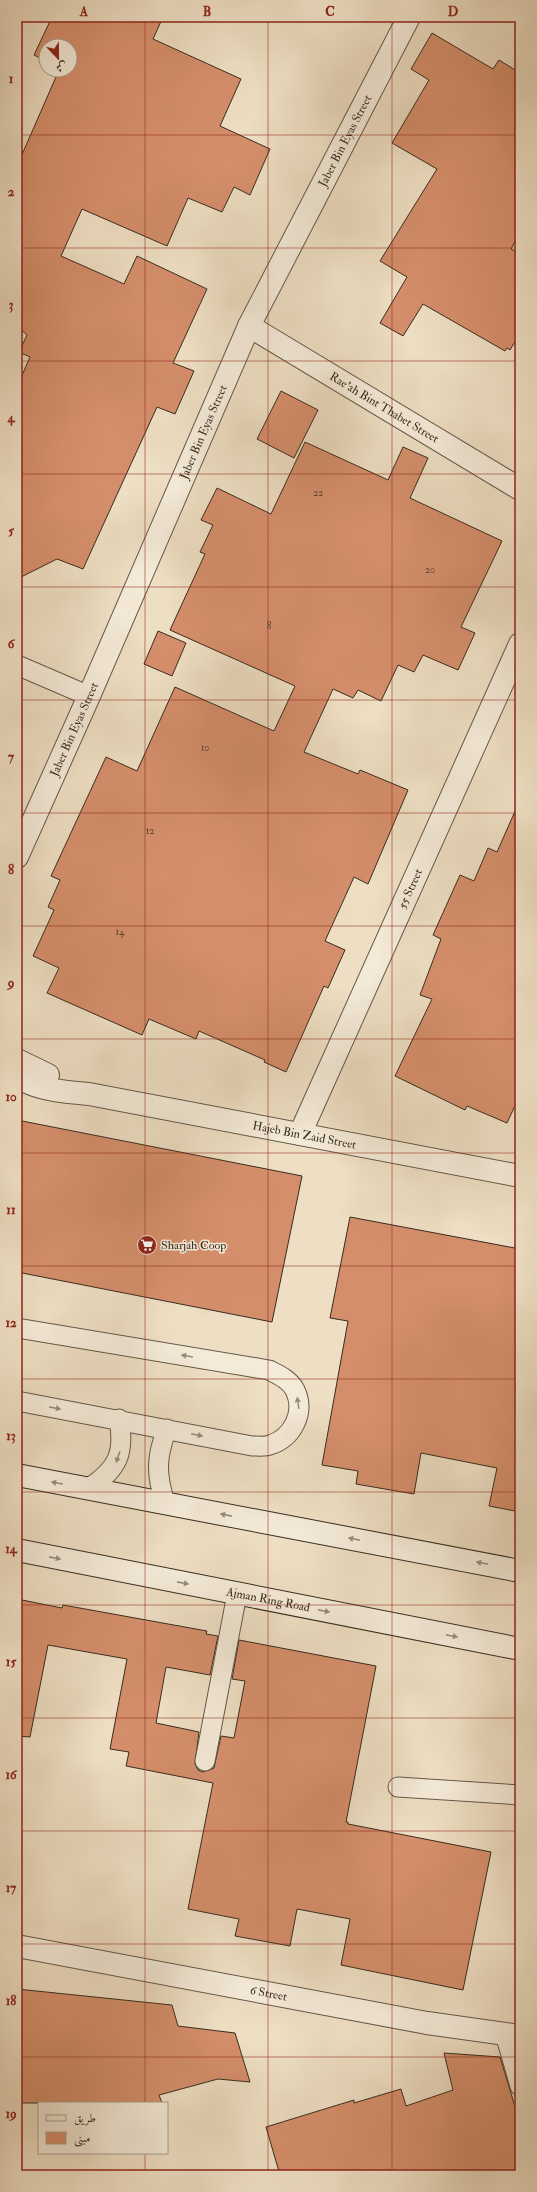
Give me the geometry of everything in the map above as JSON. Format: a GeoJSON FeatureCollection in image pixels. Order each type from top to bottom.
{"type":"FeatureCollection","features":[{"type":"Feature","properties":{"kind":"street","name":"Jaber Bin Eyas Street"},"geometry":{"type":"LineString","coordinates":[[17,857],[90,696],[250,326],[409,17]]}},
{"type":"Feature","properties":{"kind":"street","name":"Rae'ah Bint Thabet Street"},"geometry":{"type":"LineString","coordinates":[[250,326],[520,489]]}},
{"type":"Feature","properties":{"kind":"street","name":"55 Street"},"geometry":{"type":"LineString","coordinates":[[300,1134],[520,644]]}},
{"type":"Feature","properties":{"kind":"street"},"geometry":{"type":"LineString","coordinates":[[17,1060],[28,1067],[65,1080],[88,1094]]}},
{"type":"Feature","properties":{"kind":"street"},"geometry":{"type":"LineString","coordinates":[[17,1078],[38,1087],[62,1092],[88,1094]]}},
{"type":"Feature","properties":{"kind":"street","name":"Hajeb Bin Zaid Street"},"geometry":{"type":"LineString","coordinates":[[88,1094],[520,1176]]}},
{"type":"Feature","properties":{"kind":"street"},"geometry":{"type":"LineString","coordinates":[[17,1475],[520,1571]]}},
{"type":"Feature","properties":{"kind":"street","name":"Ajman Ring Road"},"geometry":{"type":"LineString","coordinates":[[17,1550],[520,1649]]}},
{"type":"Feature","properties":{"kind":"street","name":"6 Street"},"geometry":{"type":"LineString","coordinates":[[17,1946],[427,2023],[513,2035]]}},
{"type":"Feature","properties":{"kind":"lane"},"geometry":{"type":"LineString","coordinates":[[17,665],[90,696]]}},
{"type":"Feature","properties":{"kind":"lane"},"geometry":{"type":"LineString","coordinates":[[17,1328],[269,1370],[284,1377],[295,1391],[299,1408],[295,1425],[285,1438],[269,1446],[252,1446],[119,1419],[17,1401]]}},
{"type":"Feature","properties":{"kind":"lane"},"geometry":{"type":"LineString","coordinates":[[89,1488],[106,1477],[118,1460],[122,1439],[119,1419]]}},
{"type":"Feature","properties":{"kind":"lane"},"geometry":{"type":"LineString","coordinates":[[165,1503],[159,1485],[158,1466],[160,1446],[167,1429]]}},
{"type":"Feature","properties":{"kind":"lane"},"geometry":{"type":"LineString","coordinates":[[205,1761],[237,1594]]}},
{"type":"Feature","properties":{"kind":"lane"},"geometry":{"type":"LineString","coordinates":[[398,1787],[520,1795]]}},
{"type":"Feature","properties":{"kind":"lane"},"geometry":{"type":"LineString","coordinates":[[513,2035],[520,2086]]}},
{"type":"Feature","properties":{"kind":"building"},"geometry":{"type":"Polygon","coordinates":[[[52,17],[163,17],[153,39],[241,79],[220,126],[270,149],[250,195],[234,187],[222,212],[188,198],[167,246],[82,209],[61,256],[124,284],[137,256],[207,289],[173,363],[194,371],[175,414],[157,407],[83,569],[57,559],[17,579],[17,387],[30,357],[19,352],[27,335],[17,326],[17,166],[56,78],[78,78],[78,38],[42,38],[52,17]]]}},
{"type":"Feature","properties":{"kind":"building"},"geometry":{"type":"Polygon","coordinates":[[[432,33],[493,69],[499,60],[520,73],[520,232],[511,249],[520,254],[520,333],[510,350],[507,348],[505,351],[423,304],[403,336],[380,323],[407,277],[380,261],[437,169],[392,143],[429,80],[411,69],[432,33]]]}},
{"type":"Feature","properties":{"kind":"building"},"geometry":{"type":"Polygon","coordinates":[[[38,47],[38,57],[34,55],[38,47]]]}},
{"type":"Feature","properties":{"kind":"building"},"geometry":{"type":"Polygon","coordinates":[[[281,391],[318,410],[294,458],[257,439],[281,391]]]}},
{"type":"Feature","properties":{"kind":"building"},"geometry":{"type":"Polygon","coordinates":[[[305,442],[388,480],[403,447],[428,458],[410,498],[502,541],[461,627],[475,633],[458,670],[423,655],[414,672],[398,665],[381,701],[358,690],[353,698],[333,689],[304,752],[358,774],[360,770],[408,790],[368,884],[354,877],[325,941],[345,950],[328,988],[324,986],[286,1072],[264,1062],[265,1060],[199,1031],[196,1039],[149,1019],[142,1035],[47,993],[59,968],[33,956],[54,910],[48,907],[60,880],[51,876],[106,757],[137,771],[175,687],[274,731],[295,686],[170,630],[205,554],[200,552],[213,525],[201,520],[217,488],[271,514],[305,442]]]}},
{"type":"Feature","properties":{"kind":"building"},"geometry":{"type":"Polygon","coordinates":[[[158,631],[186,643],[172,676],[144,664],[158,631]]]}},
{"type":"Feature","properties":{"kind":"building"},"geometry":{"type":"Polygon","coordinates":[[[520,800],[520,1095],[507,1123],[467,1106],[465,1110],[395,1076],[432,999],[420,995],[441,939],[433,935],[460,875],[474,881],[488,848],[497,852],[520,800]]]}},
{"type":"Feature","properties":{"kind":"building"},"geometry":{"type":"Polygon","coordinates":[[[17,1120],[302,1176],[272,1322],[17,1272],[17,1120]]]}},
{"type":"Feature","properties":{"kind":"building"},"geometry":{"type":"Polygon","coordinates":[[[350,1217],[520,1249],[520,1512],[489,1506],[497,1468],[421,1453],[414,1494],[356,1484],[358,1471],[322,1465],[348,1321],[330,1318],[350,1217]]]}},
{"type":"Feature","properties":{"kind":"building"},"geometry":{"type":"Polygon","coordinates":[[[17,1599],[62,1608],[63,1605],[207,1631],[206,1634],[218,1636],[210,1675],[166,1667],[156,1723],[199,1732],[195,1764],[198,1770],[203,1772],[214,1768],[221,1736],[234,1738],[245,1681],[232,1679],[239,1640],[376,1666],[346,1822],[348,1822],[348,1824],[491,1852],[463,1990],[341,1965],[350,1919],[297,1909],[290,1946],[235,1936],[239,1919],[188,1909],[213,1783],[126,1766],[129,1752],[110,1749],[127,1659],[48,1645],[30,1737],[17,1736],[17,1599]]]}},
{"type":"Feature","properties":{"kind":"building"},"geometry":{"type":"Polygon","coordinates":[[[17,1989],[172,2005],[178,2026],[235,2033],[250,2082],[218,2079],[159,2095],[162,2102],[17,2103],[17,1989]]]}},
{"type":"Feature","properties":{"kind":"building"},"geometry":{"type":"Polygon","coordinates":[[[444,2053],[500,2057],[520,2123],[520,2175],[280,2175],[266,2127],[354,2100],[354,2103],[401,2089],[406,2106],[453,2090],[444,2053]]]}},
{"type":"Feature","properties":{"kind":"place","name":"Sharjah Coop"},"geometry":{"type":"Point","coordinates":[147,1245]}}]}
